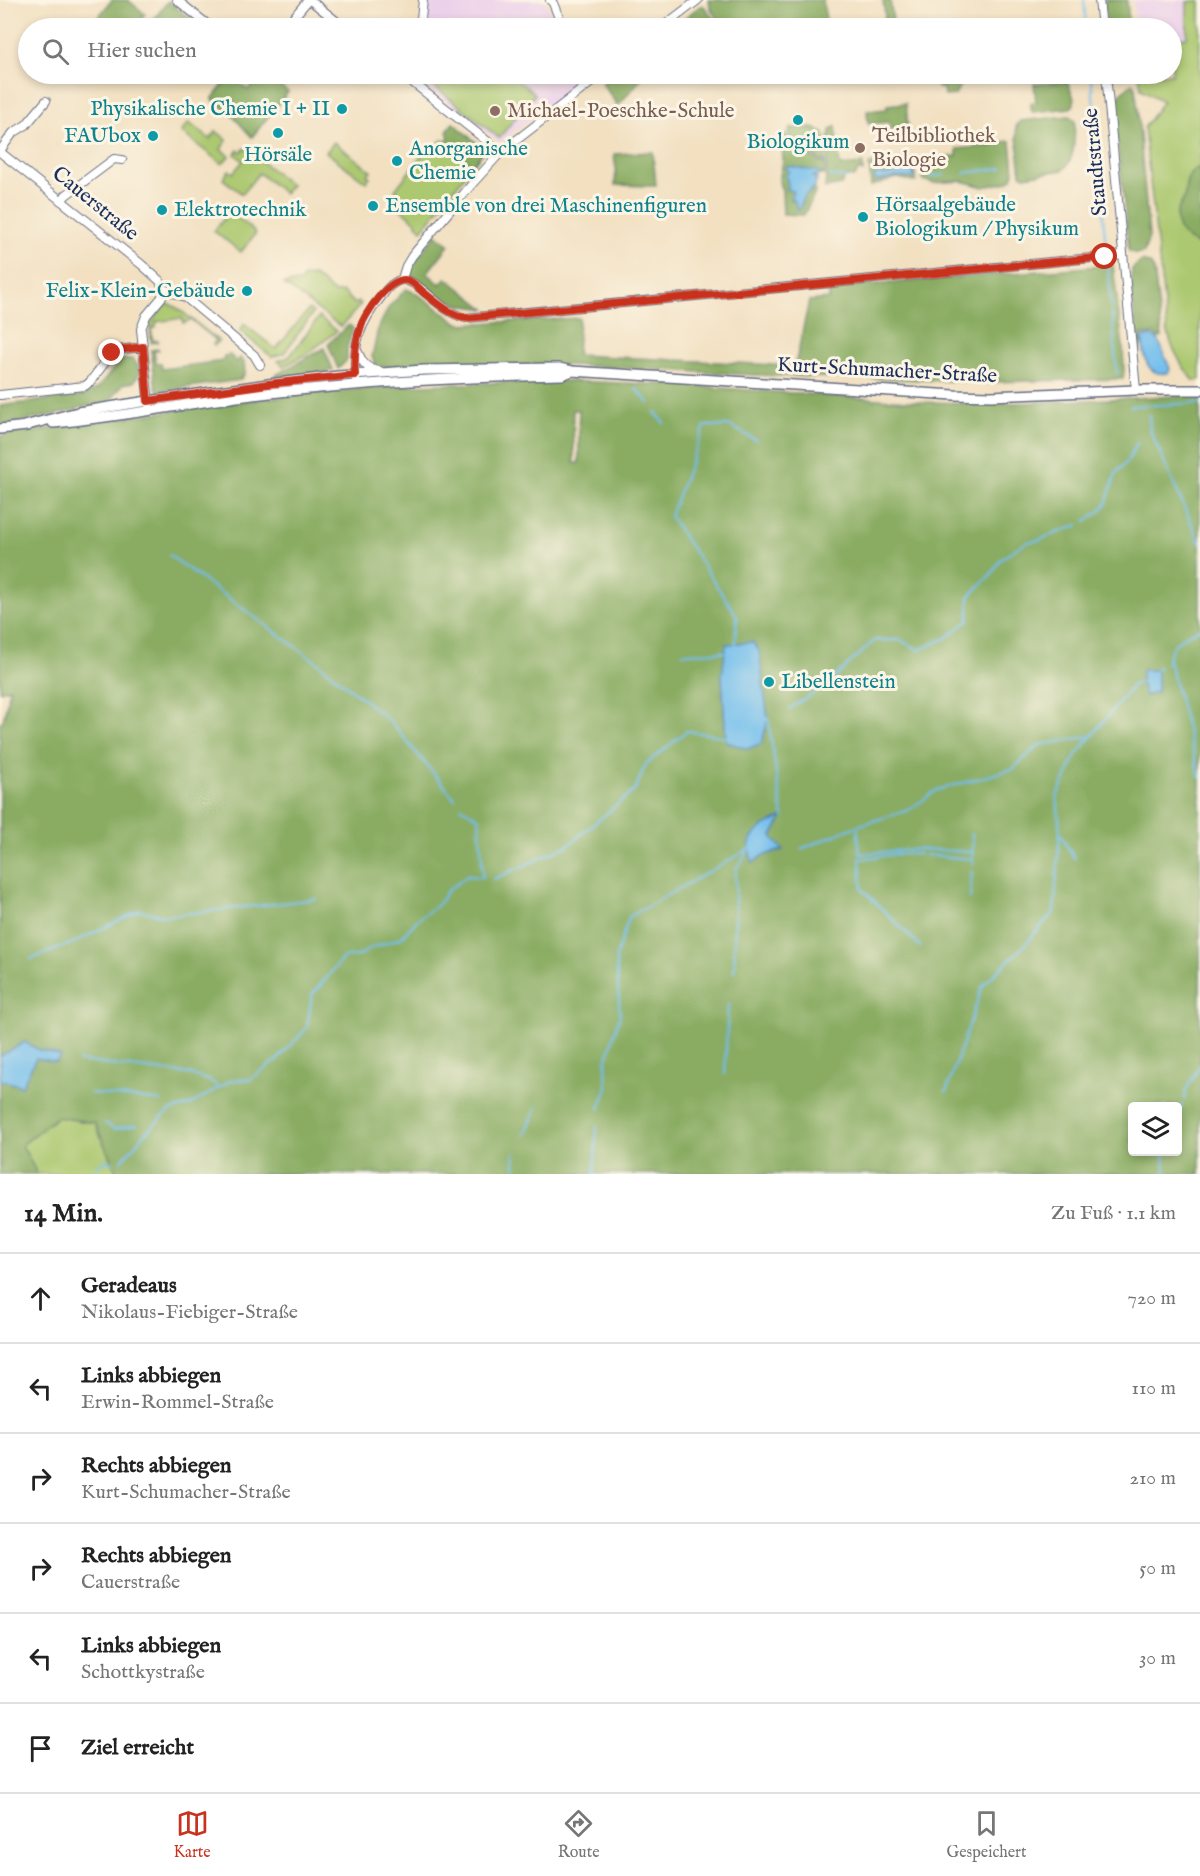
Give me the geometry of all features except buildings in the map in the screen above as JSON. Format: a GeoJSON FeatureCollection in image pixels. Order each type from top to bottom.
{"type":"FeatureCollection","features":[{"type":"Feature","properties":{"kind":"main road","name":"Kurt-Schumacher-Straße"},"geometry":{"type":"LineString","coordinates":[[356,380],[389,373],[559,368],[572,371],[954,395],[1200,390]]}},
{"type":"Feature","properties":{"kind":"main road","name":"Kurt-Schumacher-Straße"},"geometry":{"type":"LineString","coordinates":[[0,429],[64,422],[268,384],[562,375],[572,371]]}},
{"type":"Feature","properties":{"kind":"street"},"geometry":{"type":"LineString","coordinates":[[177,0],[200,18]]}},
{"type":"Feature","properties":{"kind":"street"},"geometry":{"type":"LineString","coordinates":[[294,18],[309,0],[332,18]]}},
{"type":"Feature","properties":{"kind":"street"},"geometry":{"type":"LineString","coordinates":[[421,18],[423,0]]}},
{"type":"Feature","properties":{"kind":"street"},"geometry":{"type":"LineString","coordinates":[[550,0],[559,18]]}},
{"type":"Feature","properties":{"kind":"street"},"geometry":{"type":"LineString","coordinates":[[674,18],[698,0]]}},
{"type":"Feature","properties":{"kind":"street"},"geometry":{"type":"LineString","coordinates":[[1099,0],[1101,18]]}},
{"type":"Feature","properties":{"kind":"street"},"geometry":{"type":"LineString","coordinates":[[416,84],[501,152]]}},
{"type":"Feature","properties":{"kind":"street"},"geometry":{"type":"LineString","coordinates":[[402,279],[412,256],[501,152],[587,84]]}},
{"type":"Feature","properties":{"kind":"street","name":"Staudtstraße"},"geometry":{"type":"LineString","coordinates":[[1107,84],[1136,390]]}},
{"type":"Feature","properties":{"kind":"street"},"geometry":{"type":"LineString","coordinates":[[0,151],[13,133],[26,125],[46,101]]}},
{"type":"Feature","properties":{"kind":"street","name":"Cauerstraße"},"geometry":{"type":"LineString","coordinates":[[0,151],[150,272],[160,281],[163,289],[184,297],[254,355],[260,365]]}},
{"type":"Feature","properties":{"kind":"street"},"geometry":{"type":"LineString","coordinates":[[62,201],[66,195],[114,159],[122,160]]}},
{"type":"Feature","properties":{"kind":"street"},"geometry":{"type":"LineString","coordinates":[[356,380],[356,347],[360,327],[369,311],[389,286],[402,279],[412,283],[455,315],[466,318],[1123,255]]}},
{"type":"Feature","properties":{"kind":"street"},"geometry":{"type":"LineString","coordinates":[[149,405],[141,329],[142,322],[162,297],[163,289]]}},
{"type":"Feature","properties":{"kind":"street"},"geometry":{"type":"LineString","coordinates":[[0,395],[85,386],[112,353],[117,350],[143,347]]}},
{"type":"Feature","properties":{"kind":"street"},"geometry":{"type":"LineString","coordinates":[[356,347],[363,363],[371,370],[389,373]]}},
{"type":"Feature","properties":{"kind":"shaded area"},"geometry":{"type":"Polygon","coordinates":[[[426,0],[544,0],[554,18],[423,18],[426,0]]]}},
{"type":"Feature","properties":{"kind":"shaded area"},"geometry":{"type":"Polygon","coordinates":[[[1133,0],[1200,0],[1187,2],[1187,37],[1182,38],[1182,18],[1135,18],[1133,0]]]}},
{"type":"Feature","properties":{"kind":"shaded area","name":"Michael-Poeschke-Schule"},"geometry":{"type":"Polygon","coordinates":[[[423,84],[575,84],[535,116],[499,142],[423,84]]]}},
{"type":"Feature","properties":{"kind":"green space"},"geometry":{"type":"Polygon","coordinates":[[[112,0],[128,0],[145,14],[142,18],[102,18],[99,16],[112,0]]]}},
{"type":"Feature","properties":{"kind":"green space"},"geometry":{"type":"Polygon","coordinates":[[[709,0],[823,0],[826,18],[717,18],[710,8],[709,0]]]}},
{"type":"Feature","properties":{"kind":"green space"},"geometry":{"type":"Polygon","coordinates":[[[883,0],[890,0],[893,18],[884,18],[883,0]]]}},
{"type":"Feature","properties":{"kind":"green space"},"geometry":{"type":"Polygon","coordinates":[[[1104,0],[1127,0],[1128,18],[1106,18],[1104,0]]]}},
{"type":"Feature","properties":{"kind":"green space"},"geometry":{"type":"Polygon","coordinates":[[[1200,0],[1200,167],[1191,172],[1181,204],[1197,245],[1200,245],[1200,380],[1193,380],[1182,365],[1172,346],[1167,329],[1144,128],[1163,101],[1141,89],[1140,84],[1182,84],[1182,38],[1187,37],[1187,2],[1200,0]]]}},
{"type":"Feature","properties":{"kind":"green space"},"geometry":{"type":"Polygon","coordinates":[[[168,1],[189,18],[155,18],[168,1]]]}},
{"type":"Feature","properties":{"kind":"green space"},"geometry":{"type":"Polygon","coordinates":[[[700,6],[704,6],[713,18],[685,18],[700,6]]]}},
{"type":"Feature","properties":{"kind":"green space"},"geometry":{"type":"Polygon","coordinates":[[[224,84],[240,84],[248,90],[253,84],[278,84],[288,92],[252,137],[230,113],[212,99],[224,84]]]}},
{"type":"Feature","properties":{"kind":"green space"},"geometry":{"type":"Polygon","coordinates":[[[432,84],[522,84],[535,94],[499,138],[432,84]]]}},
{"type":"Feature","properties":{"kind":"green space"},"geometry":{"type":"Polygon","coordinates":[[[603,84],[637,84],[618,106],[603,84]]]}},
{"type":"Feature","properties":{"kind":"green space"},"geometry":{"type":"Polygon","coordinates":[[[937,84],[961,84],[955,95],[944,96],[943,88],[938,88],[937,84]]]}},
{"type":"Feature","properties":{"kind":"green space"},"geometry":{"type":"Polygon","coordinates":[[[1034,84],[1069,84],[1074,100],[1070,108],[1033,112],[1031,103],[1036,102],[1034,84]]]}},
{"type":"Feature","properties":{"kind":"green space"},"geometry":{"type":"Polygon","coordinates":[[[1131,84],[1135,86],[1149,237],[1144,252],[1136,254],[1129,251],[1114,109],[1121,93],[1131,84]]]}},
{"type":"Feature","properties":{"kind":"green space"},"geometry":{"type":"Polygon","coordinates":[[[906,103],[908,127],[890,129],[889,122],[868,124],[867,111],[887,109],[887,105],[906,103]]]}},
{"type":"Feature","properties":{"kind":"green space"},"geometry":{"type":"Polygon","coordinates":[[[1070,116],[1075,121],[1074,141],[1070,160],[1063,170],[1025,176],[1021,174],[1016,127],[1020,121],[1070,116]]]}},
{"type":"Feature","properties":{"kind":"green space"},"geometry":{"type":"Polygon","coordinates":[[[189,123],[210,139],[216,131],[227,140],[221,149],[229,156],[222,164],[181,132],[189,123]]]}},
{"type":"Feature","properties":{"kind":"green space"},"geometry":{"type":"Polygon","coordinates":[[[453,123],[484,151],[422,230],[397,206],[401,200],[395,190],[426,150],[431,151],[443,139],[446,141],[449,137],[447,131],[453,123]]]}},
{"type":"Feature","properties":{"kind":"green space"},"geometry":{"type":"Polygon","coordinates":[[[453,123],[483,148],[484,151],[472,165],[446,141],[449,137],[447,131],[453,123]]]}},
{"type":"Feature","properties":{"kind":"green space"},"geometry":{"type":"Polygon","coordinates":[[[836,126],[840,166],[863,164],[863,172],[859,170],[854,177],[846,176],[841,185],[825,188],[830,130],[836,126]]]}},
{"type":"Feature","properties":{"kind":"green space"},"geometry":{"type":"Polygon","coordinates":[[[791,128],[813,128],[823,132],[826,140],[825,163],[788,134],[791,128]]]}},
{"type":"Feature","properties":{"kind":"green space"},"geometry":{"type":"Polygon","coordinates":[[[784,134],[811,157],[825,165],[824,175],[815,171],[786,169],[789,171],[792,189],[800,209],[803,197],[815,188],[815,193],[804,215],[783,214],[782,191],[779,182],[783,161],[784,134]]]}},
{"type":"Feature","properties":{"kind":"green space"},"geometry":{"type":"Polygon","coordinates":[[[1011,141],[1014,173],[1007,182],[983,187],[962,181],[933,183],[923,180],[921,159],[957,156],[957,149],[1001,145],[1001,142],[1011,141]]]}},
{"type":"Feature","properties":{"kind":"green space"},"geometry":{"type":"Polygon","coordinates":[[[334,142],[371,171],[367,175],[370,177],[366,182],[326,152],[334,142]]]}},
{"type":"Feature","properties":{"kind":"green space"},"geometry":{"type":"Polygon","coordinates":[[[245,148],[291,185],[284,193],[259,173],[242,194],[223,179],[229,170],[233,173],[243,161],[235,154],[238,150],[241,152],[245,148]]]}},
{"type":"Feature","properties":{"kind":"green space"},"geometry":{"type":"Polygon","coordinates":[[[653,152],[656,186],[615,185],[614,154],[653,152]]]}},
{"type":"Feature","properties":{"kind":"green space"},"geometry":{"type":"Polygon","coordinates":[[[913,159],[916,182],[897,178],[871,186],[869,164],[913,159]]]}},
{"type":"Feature","properties":{"kind":"green space"},"geometry":{"type":"Polygon","coordinates":[[[1200,167],[1200,245],[1190,241],[1182,234],[1177,219],[1178,210],[1185,197],[1188,178],[1200,167]]]}},
{"type":"Feature","properties":{"kind":"green space"},"geometry":{"type":"Polygon","coordinates":[[[230,211],[256,233],[241,252],[214,231],[230,211]]]}},
{"type":"Feature","properties":{"kind":"green space"},"geometry":{"type":"Polygon","coordinates":[[[436,234],[449,245],[427,273],[440,284],[446,278],[486,309],[460,305],[442,298],[406,273],[436,234]]]}},
{"type":"Feature","properties":{"kind":"green space"},"geometry":{"type":"Polygon","coordinates":[[[1142,261],[1150,264],[1154,269],[1162,337],[1159,338],[1153,334],[1140,336],[1141,344],[1138,352],[1131,282],[1132,269],[1142,261]]]}},
{"type":"Feature","properties":{"kind":"green space"},"geometry":{"type":"Polygon","coordinates":[[[1113,265],[1123,347],[1123,379],[983,382],[754,375],[570,365],[377,367],[372,357],[378,329],[389,307],[406,289],[460,324],[579,318],[577,355],[795,366],[809,301],[829,299],[828,288],[1113,265]]]}},
{"type":"Feature","properties":{"kind":"green space"},"geometry":{"type":"Polygon","coordinates":[[[314,276],[335,293],[343,292],[355,304],[359,302],[361,304],[341,327],[284,284],[300,282],[304,277],[314,276]]]}},
{"type":"Feature","properties":{"kind":"green space"},"geometry":{"type":"Polygon","coordinates":[[[168,304],[176,307],[219,341],[214,346],[216,340],[190,319],[183,323],[182,318],[156,322],[156,328],[151,328],[153,341],[158,340],[158,342],[151,343],[150,324],[168,304]]]}},
{"type":"Feature","properties":{"kind":"green space"},"geometry":{"type":"Polygon","coordinates":[[[309,309],[313,313],[284,353],[272,357],[240,331],[244,324],[276,349],[309,309]]]}},
{"type":"Feature","properties":{"kind":"green space"},"geometry":{"type":"Polygon","coordinates":[[[319,317],[337,331],[308,353],[284,366],[278,361],[289,357],[319,317]]]}},
{"type":"Feature","properties":{"kind":"green space"},"geometry":{"type":"Polygon","coordinates":[[[349,325],[353,328],[347,348],[347,360],[338,369],[328,344],[349,325]]]}},
{"type":"Feature","properties":{"kind":"green space"},"geometry":{"type":"Polygon","coordinates":[[[324,348],[333,370],[311,376],[280,380],[276,375],[324,348]]]}},
{"type":"Feature","properties":{"kind":"green space"},"geometry":{"type":"Polygon","coordinates":[[[158,349],[154,351],[156,363],[161,363],[162,369],[223,361],[224,356],[230,355],[237,362],[240,358],[244,362],[245,373],[240,380],[159,391],[156,389],[151,350],[158,349]]]}},
{"type":"Feature","properties":{"kind":"green space"},"geometry":{"type":"Polygon","coordinates":[[[133,359],[138,366],[139,374],[134,382],[123,384],[109,402],[0,426],[0,406],[85,395],[98,388],[121,360],[133,359]]]}},
{"type":"Feature","properties":{"kind":"green space"},"geometry":{"type":"Polygon","coordinates":[[[567,381],[678,385],[922,402],[972,403],[1200,395],[1200,1174],[117,1174],[95,1123],[57,1117],[22,1145],[37,1174],[0,1174],[0,1080],[22,1086],[36,1058],[56,1062],[60,1056],[39,1050],[25,1042],[0,1056],[0,722],[3,721],[10,688],[0,691],[0,436],[174,410],[304,394],[458,384],[567,381]],[[573,410],[574,463],[579,463],[579,410],[573,410]],[[752,642],[722,675],[726,742],[752,642]],[[1156,670],[1141,683],[1146,696],[1157,692],[1156,670]]]}},
{"type":"Feature","properties":{"kind":"green space"},"geometry":{"type":"Polygon","coordinates":[[[57,1117],[95,1123],[117,1174],[37,1174],[22,1145],[57,1117]]]}},
{"type":"Feature","properties":{"kind":"water"},"geometry":{"type":"Polygon","coordinates":[[[788,166],[816,171],[822,175],[813,176],[817,178],[815,186],[805,196],[800,209],[797,209],[795,201],[790,199],[793,191],[787,190],[786,175],[789,171],[786,169],[788,166]]]}},
{"type":"Feature","properties":{"kind":"water"},"geometry":{"type":"Polygon","coordinates":[[[912,166],[914,178],[897,177],[876,181],[874,176],[891,174],[912,166]]]}},
{"type":"Feature","properties":{"kind":"water"},"geometry":{"type":"Polygon","coordinates":[[[1151,336],[1158,339],[1170,369],[1168,373],[1155,372],[1147,363],[1142,338],[1151,336]]]}},
{"type":"Feature","properties":{"kind":"water"},"geometry":{"type":"Polygon","coordinates":[[[753,642],[759,651],[768,719],[762,743],[748,749],[726,742],[722,675],[726,644],[753,642]]]}},
{"type":"Feature","properties":{"kind":"water"},"geometry":{"type":"Polygon","coordinates":[[[1142,670],[1157,670],[1157,692],[1145,696],[1141,683],[1142,670]]]}},
{"type":"Feature","properties":{"kind":"water"},"geometry":{"type":"Polygon","coordinates":[[[783,817],[772,836],[783,850],[762,856],[753,863],[749,849],[752,837],[761,828],[783,817]]]}},
{"type":"Feature","properties":{"kind":"water"},"geometry":{"type":"Polygon","coordinates":[[[25,1042],[39,1050],[61,1056],[56,1062],[36,1058],[22,1086],[0,1080],[0,1056],[25,1042]]]}},
{"type":"Feature","properties":{"kind":"waterway"},"geometry":{"type":"LineString","coordinates":[[1084,0],[1085,18]]}},
{"type":"Feature","properties":{"kind":"waterway"},"geometry":{"type":"LineString","coordinates":[[1092,84],[1099,165]]}},
{"type":"Feature","properties":{"kind":"waterway"},"geometry":{"type":"LineString","coordinates":[[965,173],[1002,168]]}},
{"type":"Feature","properties":{"kind":"waterway"},"geometry":{"type":"LineString","coordinates":[[929,177],[944,175]]}},
{"type":"Feature","properties":{"kind":"waterway"},"geometry":{"type":"LineString","coordinates":[[830,176],[848,178]]}},
{"type":"Feature","properties":{"kind":"waterway"},"geometry":{"type":"LineString","coordinates":[[1100,182],[1106,248]]}},
{"type":"Feature","properties":{"kind":"waterway"},"geometry":{"type":"LineString","coordinates":[[1108,267],[1117,374]]}},
{"type":"Feature","properties":{"kind":"waterway"},"geometry":{"type":"LineString","coordinates":[[636,389],[649,403]]}},
{"type":"Feature","properties":{"kind":"waterway"},"geometry":{"type":"LineString","coordinates":[[1131,406],[1200,403]]}},
{"type":"Feature","properties":{"kind":"waterway"},"geometry":{"type":"LineString","coordinates":[[655,412],[664,423]]}},
{"type":"Feature","properties":{"kind":"waterway"},"geometry":{"type":"LineString","coordinates":[[1149,415],[1150,430],[1200,543]]}},
{"type":"Feature","properties":{"kind":"waterway"},"geometry":{"type":"LineString","coordinates":[[735,643],[737,616],[670,516],[705,426],[730,426],[756,440]]}},
{"type":"Feature","properties":{"kind":"waterway"},"geometry":{"type":"LineString","coordinates":[[1086,521],[1106,504],[1116,473],[1127,462],[1137,443]]}},
{"type":"Feature","properties":{"kind":"waterway"},"geometry":{"type":"LineString","coordinates":[[789,709],[824,687],[875,640],[900,640],[919,650],[946,638],[969,620],[969,597],[993,572],[1000,560],[1027,542],[1039,540],[1078,525]]}},
{"type":"Feature","properties":{"kind":"waterway"},"geometry":{"type":"LineString","coordinates":[[169,555],[322,666],[389,720],[455,799]]}},
{"type":"Feature","properties":{"kind":"waterway"},"geometry":{"type":"LineString","coordinates":[[1167,664],[1168,657],[1178,641],[1200,629]]}},
{"type":"Feature","properties":{"kind":"waterway"},"geometry":{"type":"LineString","coordinates":[[683,653],[725,652]]}},
{"type":"Feature","properties":{"kind":"waterway"},"geometry":{"type":"LineString","coordinates":[[1168,656],[1200,778]]}},
{"type":"Feature","properties":{"kind":"waterway"},"geometry":{"type":"LineString","coordinates":[[1074,858],[1060,833],[1057,796],[1077,754],[1134,684],[1141,683]]}},
{"type":"Feature","properties":{"kind":"waterway"},"geometry":{"type":"LineString","coordinates":[[766,720],[768,719],[783,817]]}},
{"type":"Feature","properties":{"kind":"waterway"},"geometry":{"type":"LineString","coordinates":[[494,879],[567,846],[635,790],[646,764],[687,731],[727,737]]}},
{"type":"Feature","properties":{"kind":"waterway"},"geometry":{"type":"LineString","coordinates":[[801,849],[857,826],[909,810],[937,790],[1013,769],[1039,745],[1093,736]]}},
{"type":"Feature","properties":{"kind":"waterway"},"geometry":{"type":"LineString","coordinates":[[121,1161],[150,1128],[169,1111],[190,1105],[232,1080],[249,1080],[276,1061],[307,1028],[312,995],[344,957],[359,956],[371,948],[401,938],[418,919],[438,905],[447,891],[467,876],[483,877],[479,818],[461,807]]}},
{"type":"Feature","properties":{"kind":"waterway"},"geometry":{"type":"LineString","coordinates":[[857,826],[860,854],[919,849],[973,852]]}},
{"type":"Feature","properties":{"kind":"waterway"},"geometry":{"type":"LineString","coordinates":[[946,1092],[983,985],[1022,948],[1054,912],[1060,833]]}},
{"type":"Feature","properties":{"kind":"waterway"},"geometry":{"type":"LineString","coordinates":[[972,834],[973,865]]}},
{"type":"Feature","properties":{"kind":"waterway"},"geometry":{"type":"LineString","coordinates":[[599,1109],[607,1088],[606,1062],[620,1015],[616,957],[629,917],[749,849]]}},
{"type":"Feature","properties":{"kind":"waterway"},"geometry":{"type":"LineString","coordinates":[[734,971],[736,869],[748,851]]}},
{"type":"Feature","properties":{"kind":"waterway"},"geometry":{"type":"LineString","coordinates":[[920,854],[897,854],[860,859],[862,889],[921,947]]}},
{"type":"Feature","properties":{"kind":"waterway"},"geometry":{"type":"LineString","coordinates":[[925,855],[973,859]]}},
{"type":"Feature","properties":{"kind":"waterway"},"geometry":{"type":"LineString","coordinates":[[970,898],[972,871]]}},
{"type":"Feature","properties":{"kind":"waterway"},"geometry":{"type":"LineString","coordinates":[[31,959],[73,943],[140,910],[165,916],[316,899]]}},
{"type":"Feature","properties":{"kind":"waterway"},"geometry":{"type":"LineString","coordinates":[[725,1074],[728,1004]]}},
{"type":"Feature","properties":{"kind":"waterway"},"geometry":{"type":"LineString","coordinates":[[78,1061],[189,1074],[211,1081],[218,1087]]}},
{"type":"Feature","properties":{"kind":"waterway"},"geometry":{"type":"LineString","coordinates":[[1185,1099],[1186,1090],[1200,1065]]}},
{"type":"Feature","properties":{"kind":"waterway"},"geometry":{"type":"LineString","coordinates":[[91,1093],[161,1101]]}},
{"type":"Feature","properties":{"kind":"waterway"},"geometry":{"type":"LineString","coordinates":[[525,1135],[537,1107]]}},
{"type":"Feature","properties":{"kind":"waterway"},"geometry":{"type":"LineString","coordinates":[[105,1123],[115,1129],[137,1125]]}},
{"type":"Feature","properties":{"kind":"waterway"},"geometry":{"type":"LineString","coordinates":[[594,1174],[597,1127]]}},
{"type":"Feature","properties":{"kind":"waterway"},"geometry":{"type":"LineString","coordinates":[[514,1153],[516,1174]]}},
{"type":"Feature","properties":{"kind":"waterway"},"geometry":{"type":"LineString","coordinates":[[1164,1156],[1165,1174]]}},
{"type":"Feature","properties":{"kind":"waterway"},"geometry":{"type":"LineString","coordinates":[[90,1174],[105,1160],[113,1163]]}},
{"type":"Feature","properties":{"kind":"place","name":"Physikalische Chemie I + II"},"geometry":{"type":"Point","coordinates":[342,109]}},
{"type":"Feature","properties":{"kind":"place","name":"Michael-Poeschke-Schule"},"geometry":{"type":"Point","coordinates":[495,111]}},
{"type":"Feature","properties":{"kind":"place","name":"Biologikum"},"geometry":{"type":"Point","coordinates":[798,120]}},
{"type":"Feature","properties":{"kind":"place","name":"Hörsäle"},"geometry":{"type":"Point","coordinates":[278,133]}},
{"type":"Feature","properties":{"kind":"place","name":"FAUbox"},"geometry":{"type":"Point","coordinates":[153,136]}},
{"type":"Feature","properties":{"kind":"place","name":"Teilbibliothek Biologie"},"geometry":{"type":"Point","coordinates":[860,148]}},
{"type":"Feature","properties":{"kind":"place","name":"Anorganische Chemie"},"geometry":{"type":"Point","coordinates":[397,161]}},
{"type":"Feature","properties":{"kind":"place","name":"Ensemble von drei Maschinenfiguren"},"geometry":{"type":"Point","coordinates":[373,206]}},
{"type":"Feature","properties":{"kind":"place","name":"Elektrotechnik"},"geometry":{"type":"Point","coordinates":[162,210]}},
{"type":"Feature","properties":{"kind":"place","name":"Hörsaalgebäude Biologikum / Physikum"},"geometry":{"type":"Point","coordinates":[863,217]}},
{"type":"Feature","properties":{"kind":"place","name":"Felix-Klein-Gebäude"},"geometry":{"type":"Point","coordinates":[247,291]}},
{"type":"Feature","properties":{"kind":"place","name":"Libellenstein"},"geometry":{"type":"Point","coordinates":[769,682]}},
{"type":"Feature","properties":{"kind":"route"},"geometry":{"type":"LineString","coordinates":[[112,353],[117,350],[143,347],[148,401],[268,384],[355,375],[356,347],[360,327],[369,311],[389,286],[402,279],[408,280],[455,315],[466,318],[1105,257]]}}]}
